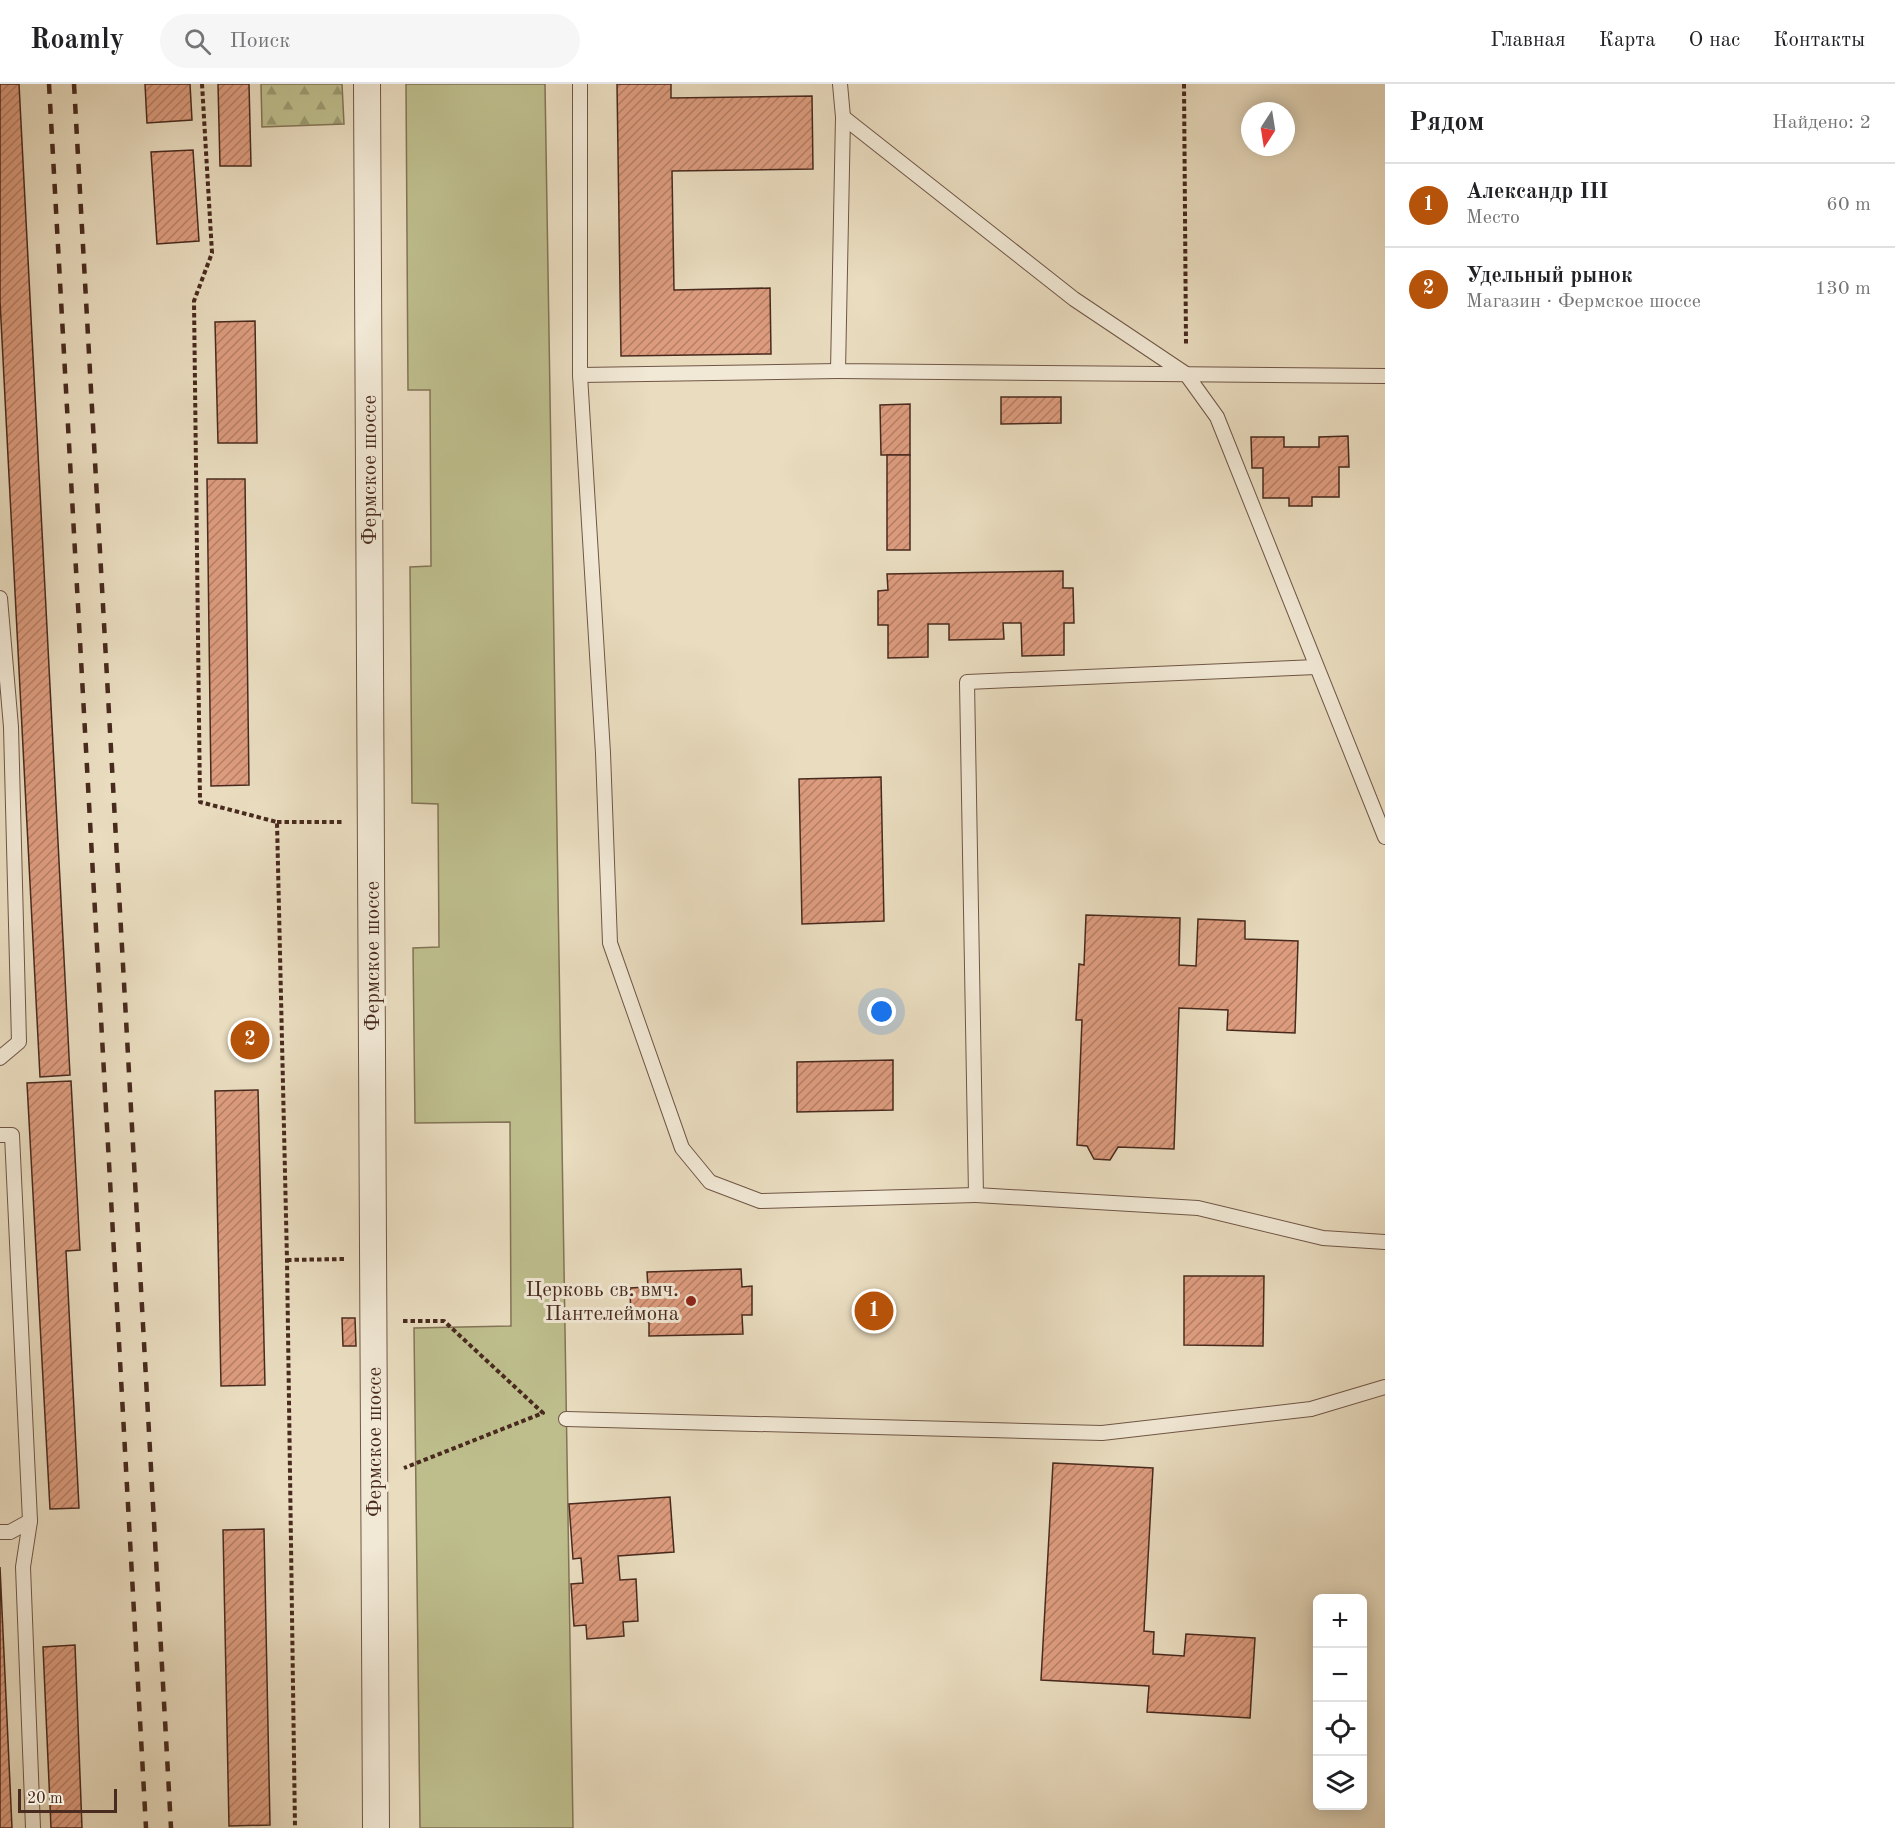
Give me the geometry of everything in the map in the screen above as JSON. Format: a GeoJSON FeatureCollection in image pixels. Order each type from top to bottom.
{"type":"FeatureCollection","features":[{"type":"Feature","properties":{"kind":"street","name":"Фермское шоссе"},"geometry":{"type":"LineString","coordinates":[[368,84],[376,1828]]}},
{"type":"Feature","properties":{"kind":"lane"},"geometry":{"type":"LineString","coordinates":[[580,84],[580,375],[603,753],[610,943],[682,1148],[710,1182],[760,1201],[976,1195],[1198,1208],[1323,1238],[1385,1242]]}},
{"type":"Feature","properties":{"kind":"lane"},"geometry":{"type":"LineString","coordinates":[[838,371],[843,117],[840,84]]}},
{"type":"Feature","properties":{"kind":"lane"},"geometry":{"type":"LineString","coordinates":[[843,117],[1074,299],[1186,374],[1217,417],[1385,837]]}},
{"type":"Feature","properties":{"kind":"lane"},"geometry":{"type":"LineString","coordinates":[[580,375],[838,371],[1385,376]]}},
{"type":"Feature","properties":{"kind":"lane"},"geometry":{"type":"LineString","coordinates":[[0,598],[11,727],[19,1042],[0,1058]]}},
{"type":"Feature","properties":{"kind":"lane"},"geometry":{"type":"LineString","coordinates":[[976,1195],[968,682],[1316,667]]}},
{"type":"Feature","properties":{"kind":"lane"},"geometry":{"type":"LineString","coordinates":[[0,1136],[12,1135],[30,1521],[23,1567],[33,1828]]}},
{"type":"Feature","properties":{"kind":"lane"},"geometry":{"type":"LineString","coordinates":[[566,1419],[1102,1433],[1311,1409],[1385,1387]]}},
{"type":"Feature","properties":{"kind":"lane"},"geometry":{"type":"LineString","coordinates":[[0,1532],[10,1532],[30,1521]]}},
{"type":"Feature","properties":{"kind":"path"},"geometry":{"type":"LineString","coordinates":[[202,84],[212,252],[194,301],[200,802],[277,822],[371,821]]}},
{"type":"Feature","properties":{"kind":"path"},"geometry":{"type":"LineString","coordinates":[[1184,84],[1186,374]]}},
{"type":"Feature","properties":{"kind":"path"},"geometry":{"type":"LineString","coordinates":[[277,822],[287,1272],[295,1828]]}},
{"type":"Feature","properties":{"kind":"path"},"geometry":{"type":"LineString","coordinates":[[399,1321],[444,1321],[543,1413],[402,1469]]}},
{"type":"Feature","properties":{"kind":"green space"},"geometry":{"type":"Polygon","coordinates":[[[261,84],[342,84],[344,124],[262,127],[261,84]]]}},
{"type":"Feature","properties":{"kind":"green space"},"geometry":{"type":"Polygon","coordinates":[[[406,84],[545,84],[573,1828],[420,1828],[414,1328],[511,1326],[510,1122],[415,1123],[413,948],[439,947],[438,804],[412,803],[410,567],[431,566],[430,390],[408,390],[406,84]]]}},
{"type":"Feature","properties":{"kind":"building"},"geometry":{"type":"Polygon","coordinates":[[[0,84],[19,84],[70,1075],[40,1077],[0,301],[0,84]]]}},
{"type":"Feature","properties":{"kind":"building"},"geometry":{"type":"Polygon","coordinates":[[[145,84],[190,84],[192,120],[147,123],[145,84]]]}},
{"type":"Feature","properties":{"kind":"building"},"geometry":{"type":"Polygon","coordinates":[[[218,84],[249,84],[251,166],[220,166],[218,84]]]}},
{"type":"Feature","properties":{"kind":"building"},"geometry":{"type":"Polygon","coordinates":[[[617,84],[671,84],[671,98],[812,96],[813,169],[672,171],[674,290],[770,288],[771,354],[621,356],[617,84]]]}},
{"type":"Feature","properties":{"kind":"building"},"geometry":{"type":"Polygon","coordinates":[[[193,150],[199,241],[157,244],[151,152],[193,150]]]}},
{"type":"Feature","properties":{"kind":"building"},"geometry":{"type":"Polygon","coordinates":[[[255,321],[257,443],[218,443],[215,322],[255,321]]]}},
{"type":"Feature","properties":{"kind":"building"},"geometry":{"type":"Polygon","coordinates":[[[1001,397],[1061,397],[1061,423],[1001,424],[1001,397]]]}},
{"type":"Feature","properties":{"kind":"building"},"geometry":{"type":"Polygon","coordinates":[[[910,404],[910,455],[881,455],[880,405],[910,404]]]}},
{"type":"Feature","properties":{"kind":"building"},"geometry":{"type":"Polygon","coordinates":[[[1348,436],[1349,467],[1339,467],[1339,497],[1312,497],[1312,506],[1289,506],[1289,498],[1263,498],[1263,468],[1252,468],[1251,437],[1284,437],[1284,447],[1319,447],[1319,437],[1348,436]]]}},
{"type":"Feature","properties":{"kind":"building"},"geometry":{"type":"Polygon","coordinates":[[[887,455],[910,455],[910,550],[887,550],[887,455]]]}},
{"type":"Feature","properties":{"kind":"building"},"geometry":{"type":"Polygon","coordinates":[[[207,479],[245,479],[249,785],[211,786],[207,479]]]}},
{"type":"Feature","properties":{"kind":"building"},"geometry":{"type":"Polygon","coordinates":[[[1063,571],[1063,588],[1073,588],[1074,623],[1064,623],[1064,655],[1022,656],[1021,623],[1003,623],[1004,639],[949,640],[949,624],[928,624],[928,657],[888,658],[888,625],[878,625],[878,591],[888,590],[887,574],[1063,571]]]}},
{"type":"Feature","properties":{"kind":"building"},"geometry":{"type":"Polygon","coordinates":[[[881,777],[884,921],[802,924],[799,779],[881,777]]]}},
{"type":"Feature","properties":{"kind":"building"},"geometry":{"type":"Polygon","coordinates":[[[1086,915],[1180,918],[1179,965],[1196,966],[1198,919],[1245,921],[1245,939],[1298,941],[1295,1033],[1227,1030],[1228,1010],[1179,1008],[1174,1149],[1118,1147],[1110,1160],[1094,1159],[1087,1146],[1077,1145],[1082,1020],[1076,1020],[1079,964],[1084,965],[1086,915]]]}},
{"type":"Feature","properties":{"kind":"building"},"geometry":{"type":"Polygon","coordinates":[[[893,1060],[893,1110],[797,1112],[797,1062],[893,1060]]]}},
{"type":"Feature","properties":{"kind":"building"},"geometry":{"type":"Polygon","coordinates":[[[71,1081],[80,1250],[66,1251],[79,1508],[50,1509],[27,1083],[71,1081]]]}},
{"type":"Feature","properties":{"kind":"building"},"geometry":{"type":"Polygon","coordinates":[[[258,1090],[265,1385],[221,1386],[215,1091],[258,1090]]]}},
{"type":"Feature","properties":{"kind":"building","name":"Церковь св. вмч. Пантелеймона"},"geometry":{"type":"Polygon","coordinates":[[[741,1269],[742,1287],[752,1286],[752,1315],[742,1315],[743,1334],[649,1336],[649,1322],[631,1322],[630,1288],[648,1287],[647,1272],[741,1269]]]}},
{"type":"Feature","properties":{"kind":"building"},"geometry":{"type":"Polygon","coordinates":[[[1184,1276],[1264,1276],[1263,1346],[1184,1345],[1184,1276]]]}},
{"type":"Feature","properties":{"kind":"building"},"geometry":{"type":"Polygon","coordinates":[[[342,1318],[355,1318],[356,1346],[343,1346],[342,1318]]]}},
{"type":"Feature","properties":{"kind":"building"},"geometry":{"type":"Polygon","coordinates":[[[1053,1463],[1153,1468],[1144,1631],[1154,1632],[1153,1654],[1184,1656],[1186,1634],[1255,1638],[1250,1718],[1147,1712],[1149,1686],[1041,1680],[1053,1463]]]}},
{"type":"Feature","properties":{"kind":"building"},"geometry":{"type":"Polygon","coordinates":[[[670,1497],[674,1552],[618,1556],[620,1580],[636,1579],[638,1621],[623,1622],[624,1636],[587,1639],[586,1625],[574,1626],[571,1584],[583,1583],[581,1558],[573,1559],[569,1504],[670,1497]]]}},
{"type":"Feature","properties":{"kind":"building"},"geometry":{"type":"Polygon","coordinates":[[[264,1529],[270,1825],[229,1826],[223,1530],[264,1529]]]}},
{"type":"Feature","properties":{"kind":"building"},"geometry":{"type":"Polygon","coordinates":[[[0,1567],[12,1828],[0,1828],[0,1567]]]}},
{"type":"Feature","properties":{"kind":"building"},"geometry":{"type":"Polygon","coordinates":[[[75,1645],[82,1828],[51,1828],[43,1647],[75,1645]]]}},
{"type":"Feature","properties":{"kind":"railway"},"geometry":{"type":"LineString","coordinates":[[49,84],[146,1828]]}},
{"type":"Feature","properties":{"kind":"railway"},"geometry":{"type":"LineString","coordinates":[[74,84],[171,1828]]}},
{"type":"Feature","properties":{"kind":"place","name":"Удельный рынок"},"geometry":{"type":"Point","coordinates":[250,1040]}},
{"type":"Feature","properties":{"kind":"place","name":"Церковь св. вмч. Пантелеймона"},"geometry":{"type":"Point","coordinates":[691,1301]}},
{"type":"Feature","properties":{"kind":"place","name":"Александр III"},"geometry":{"type":"Point","coordinates":[874,1311]}}]}
